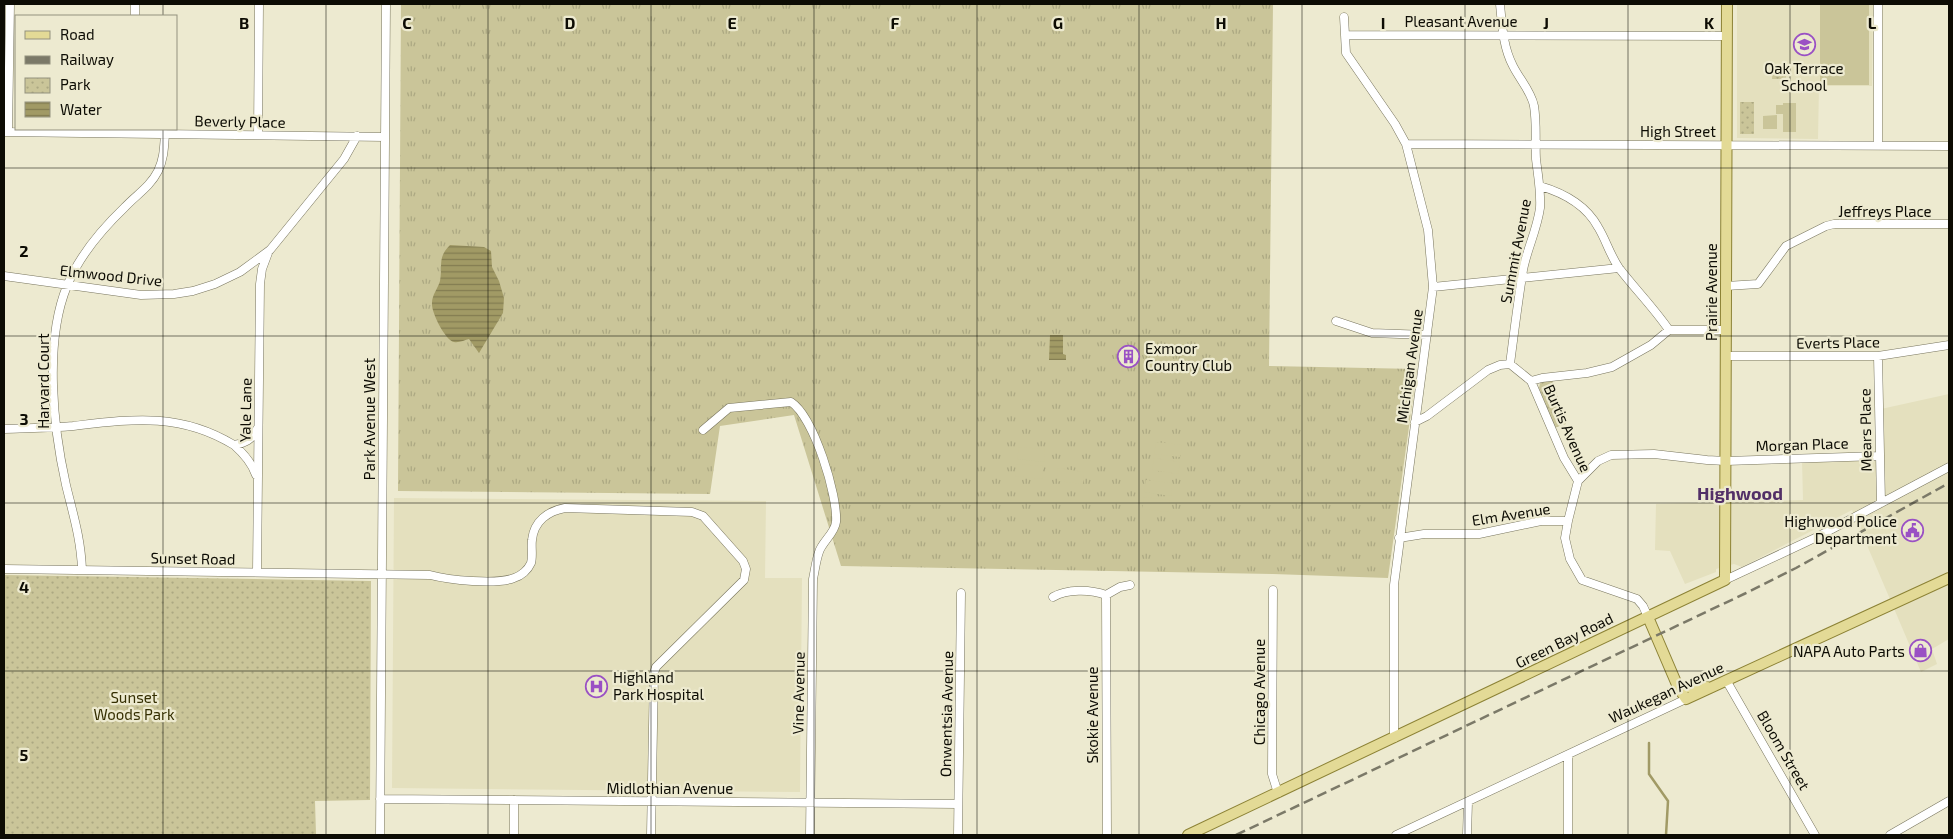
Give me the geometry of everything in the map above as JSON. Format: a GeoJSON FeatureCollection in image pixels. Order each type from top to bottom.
{"type":"FeatureCollection","features":[{"type":"Feature","properties":{"kind":"main road","name":"Prairie Avenue"},"geometry":{"type":"LineString","coordinates":[[1725,580],[1726,4]]}},
{"type":"Feature","properties":{"kind":"main road","name":"Waukegan Avenue"},"geometry":{"type":"LineString","coordinates":[[1686,699],[1949,578]]}},
{"type":"Feature","properties":{"kind":"main road","name":"Green Bay Road"},"geometry":{"type":"LineString","coordinates":[[1188,835],[1725,580]]}},
{"type":"Feature","properties":{"kind":"main road"},"geometry":{"type":"LineString","coordinates":[[1648,617],[1678,687],[1686,699]]}},
{"type":"Feature","properties":{"kind":"main road"},"geometry":{"type":"LineString","coordinates":[[1678,687],[1696,687],[1722,682]]}},
{"type":"Feature","properties":{"kind":"street"},"geometry":{"type":"LineString","coordinates":[[6,132],[10,4]]}},
{"type":"Feature","properties":{"kind":"street"},"geometry":{"type":"LineString","coordinates":[[258,135],[259,4]]}},
{"type":"Feature","properties":{"kind":"street","name":"Park Avenue West"},"geometry":{"type":"LineString","coordinates":[[380,835],[386,4]]}},
{"type":"Feature","properties":{"kind":"street","name":"Summit Avenue"},"geometry":{"type":"LineString","coordinates":[[1500,4],[1503,34],[1508,54],[1534,103],[1535,143],[1540,186],[1537,226],[1528,251],[1522,278],[1510,364]]}},
{"type":"Feature","properties":{"kind":"street"},"geometry":{"type":"LineString","coordinates":[[1878,4],[1878,145]]}},
{"type":"Feature","properties":{"kind":"street","name":"Michigan Avenue"},"geometry":{"type":"LineString","coordinates":[[1344,17],[1346,53],[1395,124],[1406,144],[1428,230],[1433,287],[1394,584],[1394,738]]}},
{"type":"Feature","properties":{"kind":"street","name":"Pleasant Avenue"},"geometry":{"type":"LineString","coordinates":[[1345,35],[1726,36]]}},
{"type":"Feature","properties":{"kind":"street","name":"Beverly Place"},"geometry":{"type":"LineString","coordinates":[[6,132],[134,131],[165,134],[386,136]]}},
{"type":"Feature","properties":{"kind":"street","name":"Harvard Court"},"geometry":{"type":"LineString","coordinates":[[82,570],[82,547],[66,486],[56,427],[54,386],[55,340],[62,301],[67,284],[105,226],[149,184],[158,171],[163,157],[165,134]]}},
{"type":"Feature","properties":{"kind":"street","name":"Elmwood Drive"},"geometry":{"type":"LineString","coordinates":[[4,276],[141,295],[174,294],[200,289],[240,272],[270,250],[344,159],[357,136]]}},
{"type":"Feature","properties":{"kind":"street","name":"High Street"},"geometry":{"type":"LineString","coordinates":[[1406,144],[1949,146]]}},
{"type":"Feature","properties":{"kind":"street"},"geometry":{"type":"LineString","coordinates":[[1540,186],[1568,197],[1591,216],[1599,228],[1607,249],[1619,268],[1669,330],[1726,330]]}},
{"type":"Feature","properties":{"kind":"street","name":"Jeffreys Place"},"geometry":{"type":"LineString","coordinates":[[1726,286],[1758,284],[1786,246],[1826,226],[1834,224],[1949,224]]}},
{"type":"Feature","properties":{"kind":"street","name":"Yale Lane"},"geometry":{"type":"LineString","coordinates":[[257,572],[260,284],[265,260],[270,250]]}},
{"type":"Feature","properties":{"kind":"street"},"geometry":{"type":"LineString","coordinates":[[1433,287],[1619,268]]}},
{"type":"Feature","properties":{"kind":"street"},"geometry":{"type":"LineString","coordinates":[[1336,322],[1372,333],[1427,335]]}},
{"type":"Feature","properties":{"kind":"street","name":"Burtis Avenue"},"geometry":{"type":"LineString","coordinates":[[1648,617],[1636,599],[1582,580],[1570,559],[1566,543],[1568,521],[1578,480],[1564,458],[1532,381],[1542,378],[1594,372],[1612,367],[1651,345],[1669,330]]}},
{"type":"Feature","properties":{"kind":"street","name":"Everts Place"},"geometry":{"type":"LineString","coordinates":[[1726,356],[1878,356],[1949,345]]}},
{"type":"Feature","properties":{"kind":"street","name":"Mears Place"},"geometry":{"type":"LineString","coordinates":[[1878,356],[1881,504]]}},
{"type":"Feature","properties":{"kind":"street"},"geometry":{"type":"LineString","coordinates":[[1415,422],[1427,416],[1488,370],[1500,365],[1510,364],[1532,381]]}},
{"type":"Feature","properties":{"kind":"street","name":"Vine Avenue"},"geometry":{"type":"LineString","coordinates":[[703,430],[729,408],[791,402],[800,410],[804,417],[832,485],[836,524],[819,552],[813,579],[810,835]]}},
{"type":"Feature","properties":{"kind":"street"},"geometry":{"type":"LineString","coordinates":[[4,429],[56,427],[120,420],[147,419],[170,422],[210,432],[234,445],[241,451],[254,469],[257,478]]}},
{"type":"Feature","properties":{"kind":"street"},"geometry":{"type":"LineString","coordinates":[[234,445],[254,437],[258,425]]}},
{"type":"Feature","properties":{"kind":"street"},"geometry":{"type":"LineString","coordinates":[[1578,480],[1598,461],[1611,455],[1654,454],[1726,461]]}},
{"type":"Feature","properties":{"kind":"street","name":"Morgan Place"},"geometry":{"type":"LineString","coordinates":[[1726,461],[1879,456]]}},
{"type":"Feature","properties":{"kind":"street","name":"Green Bay Road"},"geometry":{"type":"LineString","coordinates":[[1725,580],[1817,538],[1949,467]]}},
{"type":"Feature","properties":{"kind":"street","name":"Sunset Road"},"geometry":{"type":"LineString","coordinates":[[4,569],[382,574],[430,575],[447,579],[513,579],[522,574],[531,562],[532,539],[536,525],[552,510],[565,508],[692,512],[703,516],[743,561],[746,569],[744,580],[656,667],[654,673],[652,802]]}},
{"type":"Feature","properties":{"kind":"street","name":"Elm Avenue"},"geometry":{"type":"LineString","coordinates":[[1399,538],[1424,534],[1479,534],[1541,522],[1568,521]]}},
{"type":"Feature","properties":{"kind":"street"},"geometry":{"type":"LineString","coordinates":[[1053,597],[1062,592],[1091,591],[1106,595],[1120,588],[1130,586]]}},
{"type":"Feature","properties":{"kind":"street","name":"Chicago Avenue"},"geometry":{"type":"LineString","coordinates":[[1272,590],[1272,774],[1278,793]]}},
{"type":"Feature","properties":{"kind":"street","name":"Onwentsia Avenue"},"geometry":{"type":"LineString","coordinates":[[958,835],[961,593]]}},
{"type":"Feature","properties":{"kind":"street","name":"Skokie Avenue"},"geometry":{"type":"LineString","coordinates":[[1106,595],[1107,835]]}},
{"type":"Feature","properties":{"kind":"street","name":"Bloom Street"},"geometry":{"type":"LineString","coordinates":[[1722,682],[1815,835]]}},
{"type":"Feature","properties":{"kind":"street","name":"Waukegan Avenue"},"geometry":{"type":"LineString","coordinates":[[1396,835],[1686,699]]}},
{"type":"Feature","properties":{"kind":"street"},"geometry":{"type":"LineString","coordinates":[[1568,755],[1568,835]]}},
{"type":"Feature","properties":{"kind":"street","name":"Midlothian Avenue"},"geometry":{"type":"LineString","coordinates":[[380,799],[958,804]]}},
{"type":"Feature","properties":{"kind":"street"},"geometry":{"type":"LineString","coordinates":[[514,800],[514,835]]}},
{"type":"Feature","properties":{"kind":"street"},"geometry":{"type":"LineString","coordinates":[[1890,835],[1949,801]]}},
{"type":"Feature","properties":{"kind":"street"},"geometry":{"type":"LineString","coordinates":[[651,835],[652,802]]}},
{"type":"Feature","properties":{"kind":"street"},"geometry":{"type":"LineString","coordinates":[[1467,835],[1468,802]]}},
{"type":"Feature","properties":{"kind":"shaded area","name":"Oak Terrace School"},"geometry":{"type":"Polygon","coordinates":[[[1737,4],[1873,4],[1872,86],[1819,86],[1818,139],[1737,138],[1737,4]]]}},
{"type":"Feature","properties":{"kind":"shaded area"},"geometry":{"type":"Polygon","coordinates":[[[1949,394],[1949,639],[1932,649],[1937,664],[1921,672],[1852,510],[1742,567],[1734,564],[1716,569],[1716,572],[1685,584],[1670,551],[1655,550],[1656,504],[1803,500],[1802,460],[1881,457],[1881,409],[1949,394]]]}},
{"type":"Feature","properties":{"kind":"shaded area","name":"Highland Park Hospital"},"geometry":{"type":"Polygon","coordinates":[[[394,498],[766,501],[765,578],[802,578],[800,792],[392,788],[394,498]]]}},
{"type":"Feature","properties":{"kind":"green space","name":"Exmoor Country Club"},"geometry":{"type":"Polygon","coordinates":[[[401,4],[1273,4],[1269,366],[1417,369],[1388,578],[841,566],[794,415],[720,426],[710,494],[398,491],[401,4]]]}},
{"type":"Feature","properties":{"kind":"green space"},"geometry":{"type":"Polygon","coordinates":[[[1820,4],[1869,5],[1869,85],[1820,85],[1820,4]]]}},
{"type":"Feature","properties":{"kind":"green space"},"geometry":{"type":"Polygon","coordinates":[[[1773,65],[1786,65],[1786,79],[1772,79],[1773,65]]]}},
{"type":"Feature","properties":{"kind":"green space"},"geometry":{"type":"Polygon","coordinates":[[[1740,102],[1754,102],[1754,134],[1740,134],[1740,102]]]}},
{"type":"Feature","properties":{"kind":"green space"},"geometry":{"type":"Polygon","coordinates":[[[1783,103],[1796,103],[1796,132],[1783,132],[1783,114],[1776,114],[1776,105],[1783,105],[1783,103]]]}},
{"type":"Feature","properties":{"kind":"green space"},"geometry":{"type":"Polygon","coordinates":[[[1777,115],[1777,129],[1763,129],[1763,116],[1777,115]]]}},
{"type":"Feature","properties":{"kind":"green space"},"geometry":{"type":"Polygon","coordinates":[[[1552,379],[1566,424],[1554,428],[1539,388],[1540,383],[1552,379]]]}},
{"type":"Feature","properties":{"kind":"green space"},"geometry":{"type":"Polygon","coordinates":[[[1156,442],[1182,445],[1180,457],[1154,454],[1156,442]]]}},
{"type":"Feature","properties":{"kind":"green space"},"geometry":{"type":"Polygon","coordinates":[[[1019,447],[1045,449],[1044,462],[1017,459],[1019,447]]]}},
{"type":"Feature","properties":{"kind":"green space"},"geometry":{"type":"Polygon","coordinates":[[[1154,458],[1180,462],[1178,474],[1152,470],[1154,458]]]}},
{"type":"Feature","properties":{"kind":"green space"},"geometry":{"type":"Polygon","coordinates":[[[1017,464],[1043,466],[1042,479],[1015,476],[1017,464]]]}},
{"type":"Feature","properties":{"kind":"green space"},"geometry":{"type":"Polygon","coordinates":[[[1058,468],[1084,472],[1083,484],[1057,481],[1058,468]]]}},
{"type":"Feature","properties":{"kind":"green space"},"geometry":{"type":"Polygon","coordinates":[[[1146,480],[1172,483],[1171,496],[1144,492],[1146,480]]]}},
{"type":"Feature","properties":{"kind":"green space"},"geometry":{"type":"Polygon","coordinates":[[[1144,497],[1170,500],[1168,512],[1142,509],[1144,497]]]}},
{"type":"Feature","properties":{"kind":"green space","name":"Sunset Woods Park"},"geometry":{"type":"Polygon","coordinates":[[[4,575],[371,581],[370,800],[315,801],[316,834],[4,835],[4,575]]]}},
{"type":"Feature","properties":{"kind":"water"},"geometry":{"type":"Polygon","coordinates":[[[450,245],[484,247],[491,251],[492,267],[504,298],[503,313],[479,353],[469,339],[458,342],[450,340],[439,325],[432,307],[433,297],[440,281],[443,254],[450,245]]]}},
{"type":"Feature","properties":{"kind":"water"},"geometry":{"type":"Polygon","coordinates":[[[1050,335],[1063,335],[1063,354],[1066,355],[1066,360],[1049,360],[1050,335]]]}},
{"type":"Feature","properties":{"kind":"waterway"},"geometry":{"type":"LineString","coordinates":[[1649,743],[1649,774],[1668,801],[1666,835]]}},
{"type":"Feature","properties":{"kind":"railway"},"geometry":{"type":"LineString","coordinates":[[1236,835],[1744,594],[1796,568],[1949,483]]}},
{"type":"Feature","properties":{"kind":"place","name":"Oak Terrace School"},"geometry":{"type":"Point","coordinates":[1804,45]}},
{"type":"Feature","properties":{"kind":"place","name":"Exmoor Country Club"},"geometry":{"type":"Point","coordinates":[1129,357]}},
{"type":"Feature","properties":{"kind":"place","name":"Highwood Police Department"},"geometry":{"type":"Point","coordinates":[1913,530]}},
{"type":"Feature","properties":{"kind":"place","name":"NAPA Auto Parts"},"geometry":{"type":"Point","coordinates":[1921,651]}},
{"type":"Feature","properties":{"kind":"place","name":"Highland Park Hospital"},"geometry":{"type":"Point","coordinates":[597,686]}},
{"type":"Feature","properties":{"kind":"district","name":"Highwood"},"geometry":{"type":"Point","coordinates":[1740,493]}}]}
